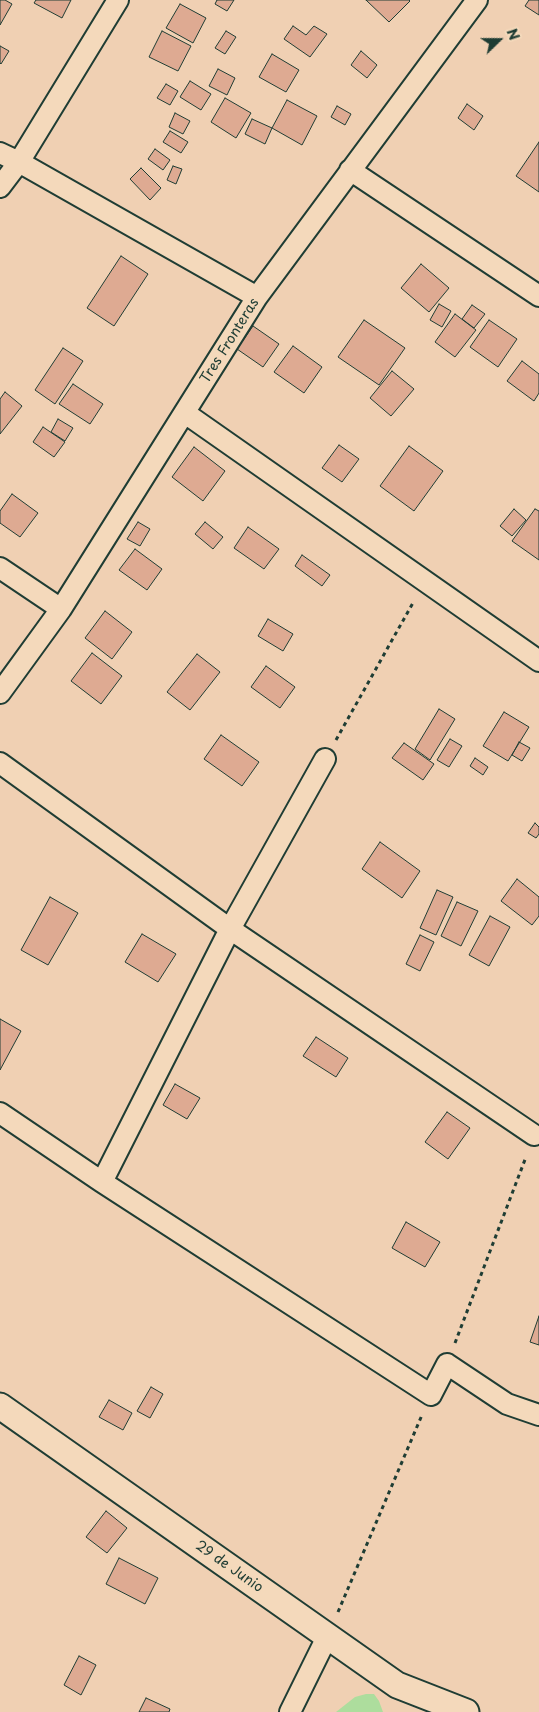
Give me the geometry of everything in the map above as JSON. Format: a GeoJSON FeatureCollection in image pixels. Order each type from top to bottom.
{"type":"FeatureCollection","features":[{"type":"Feature","properties":{"kind":"street"},"geometry":{"type":"LineString","coordinates":[[0,187],[19,162],[118,0]]}},
{"type":"Feature","properties":{"kind":"street","name":"Tres Fronteras"},"geometry":{"type":"LineString","coordinates":[[0,693],[61,609],[257,297],[477,0]]}},
{"type":"Feature","properties":{"kind":"street"},"geometry":{"type":"LineString","coordinates":[[0,153],[257,297]]}},
{"type":"Feature","properties":{"kind":"street"},"geometry":{"type":"LineString","coordinates":[[350,170],[539,296]]}},
{"type":"Feature","properties":{"kind":"street"},"geometry":{"type":"LineString","coordinates":[[185,413],[539,661]]}},
{"type":"Feature","properties":{"kind":"street"},"geometry":{"type":"LineString","coordinates":[[0,568],[61,609]]}},
{"type":"Feature","properties":{"kind":"street"},"geometry":{"type":"LineString","coordinates":[[102,1182],[230,929],[326,759]]}},
{"type":"Feature","properties":{"kind":"street"},"geometry":{"type":"LineString","coordinates":[[0,763],[230,929],[534,1136]]}},
{"type":"Feature","properties":{"kind":"street"},"geometry":{"type":"LineString","coordinates":[[0,1113],[102,1182],[431,1395],[447,1364],[507,1404],[539,1415]]}},
{"type":"Feature","properties":{"kind":"street","name":"29 de Junio"},"geometry":{"type":"LineString","coordinates":[[0,1406],[328,1635],[396,1685],[466,1712]]}},
{"type":"Feature","properties":{"kind":"street"},"geometry":{"type":"LineString","coordinates":[[290,1712],[328,1635]]}},
{"type":"Feature","properties":{"kind":"path"},"geometry":{"type":"LineString","coordinates":[[326,759],[425,581]]}},
{"type":"Feature","properties":{"kind":"path"},"geometry":{"type":"LineString","coordinates":[[447,1364],[534,1136]]}},
{"type":"Feature","properties":{"kind":"path"},"geometry":{"type":"LineString","coordinates":[[328,1635],[431,1395]]}},
{"type":"Feature","properties":{"kind":"green space"},"geometry":{"type":"Polygon","coordinates":[[[374,1694],[383,1712],[336,1712],[355,1697],[374,1694]]]}},
{"type":"Feature","properties":{"kind":"building"},"geometry":{"type":"Polygon","coordinates":[[[0,0],[5,0],[12,4],[0,25],[0,0]]]}},
{"type":"Feature","properties":{"kind":"building"},"geometry":{"type":"Polygon","coordinates":[[[36,0],[71,0],[62,18],[34,3],[36,0]]]}},
{"type":"Feature","properties":{"kind":"building"},"geometry":{"type":"Polygon","coordinates":[[[217,0],[234,0],[227,11],[215,4],[217,0]]]}},
{"type":"Feature","properties":{"kind":"building"},"geometry":{"type":"Polygon","coordinates":[[[366,0],[409,0],[410,1],[389,22],[366,0]]]}},
{"type":"Feature","properties":{"kind":"building"},"geometry":{"type":"Polygon","coordinates":[[[529,0],[539,0],[539,15],[525,6],[529,0]]]}},
{"type":"Feature","properties":{"kind":"building"},"geometry":{"type":"Polygon","coordinates":[[[180,4],[206,18],[193,43],[166,28],[180,4]]]}},
{"type":"Feature","properties":{"kind":"building"},"geometry":{"type":"Polygon","coordinates":[[[293,26],[306,35],[314,26],[327,34],[310,57],[284,39],[293,26]]]}},
{"type":"Feature","properties":{"kind":"building"},"geometry":{"type":"Polygon","coordinates":[[[162,31],[191,46],[178,71],[149,57],[162,31]]]}},
{"type":"Feature","properties":{"kind":"building"},"geometry":{"type":"Polygon","coordinates":[[[226,31],[236,37],[225,54],[215,48],[226,31]]]}},
{"type":"Feature","properties":{"kind":"building"},"geometry":{"type":"Polygon","coordinates":[[[0,46],[9,51],[1,64],[0,63],[0,46]]]}},
{"type":"Feature","properties":{"kind":"building"},"geometry":{"type":"Polygon","coordinates":[[[361,51],[377,65],[367,78],[351,65],[361,51]]]}},
{"type":"Feature","properties":{"kind":"building"},"geometry":{"type":"Polygon","coordinates":[[[272,54],[299,70],[286,92],[259,77],[272,54]]]}},
{"type":"Feature","properties":{"kind":"building"},"geometry":{"type":"Polygon","coordinates":[[[218,69],[235,78],[227,95],[209,86],[218,69]]]}},
{"type":"Feature","properties":{"kind":"building"},"geometry":{"type":"Polygon","coordinates":[[[190,81],[211,94],[201,110],[180,97],[190,81]]]}},
{"type":"Feature","properties":{"kind":"building"},"geometry":{"type":"Polygon","coordinates":[[[166,84],[178,91],[170,105],[157,98],[166,84]]]}},
{"type":"Feature","properties":{"kind":"building"},"geometry":{"type":"Polygon","coordinates":[[[225,98],[251,113],[236,138],[211,122],[225,98]]]}},
{"type":"Feature","properties":{"kind":"building"},"geometry":{"type":"Polygon","coordinates":[[[287,100],[317,116],[302,145],[272,128],[287,100]]]}},
{"type":"Feature","properties":{"kind":"building"},"geometry":{"type":"Polygon","coordinates":[[[467,104],[483,116],[474,130],[458,118],[467,104]]]}},
{"type":"Feature","properties":{"kind":"building"},"geometry":{"type":"Polygon","coordinates":[[[337,106],[351,114],[345,125],[331,117],[337,106]]]}},
{"type":"Feature","properties":{"kind":"building"},"geometry":{"type":"Polygon","coordinates":[[[175,113],[190,121],[183,134],[169,127],[175,113]]]}},
{"type":"Feature","properties":{"kind":"building"},"geometry":{"type":"Polygon","coordinates":[[[252,119],[272,128],[265,144],[245,134],[252,119]]]}},
{"type":"Feature","properties":{"kind":"building"},"geometry":{"type":"Polygon","coordinates":[[[170,131],[188,142],[181,153],[163,142],[170,131]]]}},
{"type":"Feature","properties":{"kind":"building"},"geometry":{"type":"Polygon","coordinates":[[[539,142],[539,192],[516,176],[539,142]]]}},
{"type":"Feature","properties":{"kind":"building"},"geometry":{"type":"Polygon","coordinates":[[[155,149],[170,160],[163,170],[148,159],[155,149]]]}},
{"type":"Feature","properties":{"kind":"building"},"geometry":{"type":"Polygon","coordinates":[[[173,166],[182,169],[176,184],[167,180],[173,166]]]}},
{"type":"Feature","properties":{"kind":"building"},"geometry":{"type":"Polygon","coordinates":[[[141,168],[161,188],[150,200],[130,179],[141,168]]]}},
{"type":"Feature","properties":{"kind":"building"},"geometry":{"type":"Polygon","coordinates":[[[121,256],[148,274],[114,326],[87,308],[121,256]]]}},
{"type":"Feature","properties":{"kind":"building"},"geometry":{"type":"Polygon","coordinates":[[[421,264],[449,288],[429,312],[401,288],[421,264]]]}},
{"type":"Feature","properties":{"kind":"building"},"geometry":{"type":"Polygon","coordinates":[[[439,304],[451,311],[442,327],[430,320],[439,304]]]}},
{"type":"Feature","properties":{"kind":"building"},"geometry":{"type":"Polygon","coordinates":[[[472,305],[485,314],[474,328],[462,319],[472,305]]]}},
{"type":"Feature","properties":{"kind":"building"},"geometry":{"type":"Polygon","coordinates":[[[455,314],[476,330],[455,357],[435,342],[455,314]]]}},
{"type":"Feature","properties":{"kind":"building"},"geometry":{"type":"Polygon","coordinates":[[[364,320],[405,348],[379,385],[338,357],[364,320]]]}},
{"type":"Feature","properties":{"kind":"building"},"geometry":{"type":"Polygon","coordinates":[[[489,320],[517,339],[498,367],[470,347],[489,320]]]}},
{"type":"Feature","properties":{"kind":"building"},"geometry":{"type":"Polygon","coordinates":[[[253,326],[279,344],[263,367],[237,349],[253,326]]]}},
{"type":"Feature","properties":{"kind":"building"},"geometry":{"type":"Polygon","coordinates":[[[293,346],[322,367],[304,393],[274,372],[293,346]]]}},
{"type":"Feature","properties":{"kind":"building"},"geometry":{"type":"Polygon","coordinates":[[[63,348],[83,361],[55,404],[35,390],[63,348]]]}},
{"type":"Feature","properties":{"kind":"building"},"geometry":{"type":"Polygon","coordinates":[[[522,361],[539,374],[539,393],[534,401],[507,381],[522,361]]]}},
{"type":"Feature","properties":{"kind":"building"},"geometry":{"type":"Polygon","coordinates":[[[392,371],[414,389],[391,416],[370,398],[392,371]]]}},
{"type":"Feature","properties":{"kind":"building"},"geometry":{"type":"Polygon","coordinates":[[[73,384],[103,404],[90,424],[59,404],[73,384]]]}},
{"type":"Feature","properties":{"kind":"building"},"geometry":{"type":"Polygon","coordinates":[[[5,392],[22,406],[0,434],[0,399],[5,392]]]}},
{"type":"Feature","properties":{"kind":"building"},"geometry":{"type":"Polygon","coordinates":[[[58,419],[73,428],[65,441],[51,432],[58,419]]]}},
{"type":"Feature","properties":{"kind":"building"},"geometry":{"type":"Polygon","coordinates":[[[43,427],[65,442],[54,457],[33,442],[43,427]]]}},
{"type":"Feature","properties":{"kind":"building"},"geometry":{"type":"Polygon","coordinates":[[[339,445],[359,459],[342,482],[322,468],[339,445]]]}},
{"type":"Feature","properties":{"kind":"building"},"geometry":{"type":"Polygon","coordinates":[[[409,446],[443,471],[414,511],[380,486],[409,446]]]}},
{"type":"Feature","properties":{"kind":"building"},"geometry":{"type":"Polygon","coordinates":[[[194,447],[225,471],[203,501],[172,477],[194,447]]]}},
{"type":"Feature","properties":{"kind":"building"},"geometry":{"type":"Polygon","coordinates":[[[12,494],[38,513],[20,537],[0,523],[0,511],[12,494]]]}},
{"type":"Feature","properties":{"kind":"building"},"geometry":{"type":"Polygon","coordinates":[[[514,509],[526,520],[512,536],[500,526],[514,509]]]}},
{"type":"Feature","properties":{"kind":"building"},"geometry":{"type":"Polygon","coordinates":[[[535,509],[539,511],[539,560],[512,541],[535,509]]]}},
{"type":"Feature","properties":{"kind":"building"},"geometry":{"type":"Polygon","coordinates":[[[138,522],[150,529],[140,546],[127,539],[138,522]]]}},
{"type":"Feature","properties":{"kind":"building"},"geometry":{"type":"Polygon","coordinates":[[[205,522],[223,537],[213,549],[195,534],[205,522]]]}},
{"type":"Feature","properties":{"kind":"building"},"geometry":{"type":"Polygon","coordinates":[[[248,527],[279,549],[264,569],[234,548],[248,527]]]}},
{"type":"Feature","properties":{"kind":"building"},"geometry":{"type":"Polygon","coordinates":[[[135,549],[162,569],[147,590],[119,570],[135,549]]]}},
{"type":"Feature","properties":{"kind":"building"},"geometry":{"type":"Polygon","coordinates":[[[302,555],[330,575],[322,586],[295,566],[302,555]]]}},
{"type":"Feature","properties":{"kind":"building"},"geometry":{"type":"Polygon","coordinates":[[[105,611],[132,632],[112,659],[85,638],[105,611]]]}},
{"type":"Feature","properties":{"kind":"building"},"geometry":{"type":"Polygon","coordinates":[[[268,619],[293,634],[283,651],[258,636],[268,619]]]}},
{"type":"Feature","properties":{"kind":"building"},"geometry":{"type":"Polygon","coordinates":[[[92,653],[122,676],[101,704],[71,681],[92,653]]]}},
{"type":"Feature","properties":{"kind":"building"},"geometry":{"type":"Polygon","coordinates":[[[197,654],[220,672],[190,710],[167,692],[197,654]]]}},
{"type":"Feature","properties":{"kind":"building"},"geometry":{"type":"Polygon","coordinates":[[[266,666],[295,687],[280,708],[251,687],[266,666]]]}},
{"type":"Feature","properties":{"kind":"building"},"geometry":{"type":"Polygon","coordinates":[[[439,709],[455,719],[430,760],[415,749],[439,709]]]}},
{"type":"Feature","properties":{"kind":"building"},"geometry":{"type":"Polygon","coordinates":[[[504,712],[529,727],[508,761],[483,746],[504,712]]]}},
{"type":"Feature","properties":{"kind":"building"},"geometry":{"type":"Polygon","coordinates":[[[221,735],[259,762],[242,786],[204,759],[221,735]]]}},
{"type":"Feature","properties":{"kind":"building"},"geometry":{"type":"Polygon","coordinates":[[[450,739],[462,746],[449,767],[437,760],[450,739]]]}},
{"type":"Feature","properties":{"kind":"building"},"geometry":{"type":"Polygon","coordinates":[[[519,742],[530,748],[522,761],[512,755],[519,742]]]}},
{"type":"Feature","properties":{"kind":"building"},"geometry":{"type":"Polygon","coordinates":[[[404,743],[434,764],[423,780],[392,758],[404,743]]]}},
{"type":"Feature","properties":{"kind":"building"},"geometry":{"type":"Polygon","coordinates":[[[475,758],[488,767],[483,775],[470,766],[475,758]]]}},
{"type":"Feature","properties":{"kind":"building"},"geometry":{"type":"Polygon","coordinates":[[[535,823],[539,827],[539,834],[536,838],[528,833],[535,823]]]}},
{"type":"Feature","properties":{"kind":"building"},"geometry":{"type":"Polygon","coordinates":[[[380,842],[420,871],[402,898],[362,869],[380,842]]]}},
{"type":"Feature","properties":{"kind":"building"},"geometry":{"type":"Polygon","coordinates":[[[517,879],[539,897],[539,916],[532,925],[501,901],[517,879]]]}},
{"type":"Feature","properties":{"kind":"building"},"geometry":{"type":"Polygon","coordinates":[[[437,890],[453,897],[436,935],[420,928],[437,890]]]}},
{"type":"Feature","properties":{"kind":"building"},"geometry":{"type":"Polygon","coordinates":[[[50,897],[78,913],[48,965],[21,950],[50,897]]]}},
{"type":"Feature","properties":{"kind":"building"},"geometry":{"type":"Polygon","coordinates":[[[457,902],[478,911],[461,946],[441,936],[457,902]]]}},
{"type":"Feature","properties":{"kind":"building"},"geometry":{"type":"Polygon","coordinates":[[[490,916],[510,927],[489,966],[469,955],[490,916]]]}},
{"type":"Feature","properties":{"kind":"building"},"geometry":{"type":"Polygon","coordinates":[[[142,934],[176,954],[158,982],[125,962],[142,934]]]}},
{"type":"Feature","properties":{"kind":"building"},"geometry":{"type":"Polygon","coordinates":[[[420,935],[434,942],[420,971],[406,964],[420,935]]]}},
{"type":"Feature","properties":{"kind":"building"},"geometry":{"type":"Polygon","coordinates":[[[0,1019],[21,1031],[0,1070],[0,1019]]]}},
{"type":"Feature","properties":{"kind":"building"},"geometry":{"type":"Polygon","coordinates":[[[316,1037],[348,1058],[336,1077],[303,1056],[316,1037]]]}},
{"type":"Feature","properties":{"kind":"building"},"geometry":{"type":"Polygon","coordinates":[[[175,1084],[200,1098],[187,1119],[163,1105],[175,1084]]]}},
{"type":"Feature","properties":{"kind":"building"},"geometry":{"type":"Polygon","coordinates":[[[447,1112],[470,1128],[448,1159],[425,1142],[447,1112]]]}},
{"type":"Feature","properties":{"kind":"building"},"geometry":{"type":"Polygon","coordinates":[[[406,1222],[440,1242],[425,1267],[392,1248],[406,1222]]]}},
{"type":"Feature","properties":{"kind":"building"},"geometry":{"type":"Polygon","coordinates":[[[539,1316],[539,1345],[530,1342],[539,1316]]]}},
{"type":"Feature","properties":{"kind":"building"},"geometry":{"type":"Polygon","coordinates":[[[151,1387],[163,1394],[150,1418],[137,1411],[151,1387]]]}},
{"type":"Feature","properties":{"kind":"building"},"geometry":{"type":"Polygon","coordinates":[[[109,1400],[132,1413],[123,1430],[99,1417],[109,1400]]]}},
{"type":"Feature","properties":{"kind":"building"},"geometry":{"type":"Polygon","coordinates":[[[106,1511],[127,1528],[107,1553],[86,1537],[106,1511]]]}},
{"type":"Feature","properties":{"kind":"building"},"geometry":{"type":"Polygon","coordinates":[[[119,1558],[158,1578],[145,1604],[106,1584],[119,1558]]]}},
{"type":"Feature","properties":{"kind":"building"},"geometry":{"type":"Polygon","coordinates":[[[79,1656],[96,1665],[81,1695],[64,1685],[79,1656]]]}},
{"type":"Feature","properties":{"kind":"building"},"geometry":{"type":"Polygon","coordinates":[[[146,1698],[170,1709],[169,1712],[139,1712],[146,1698]]]}}]}
